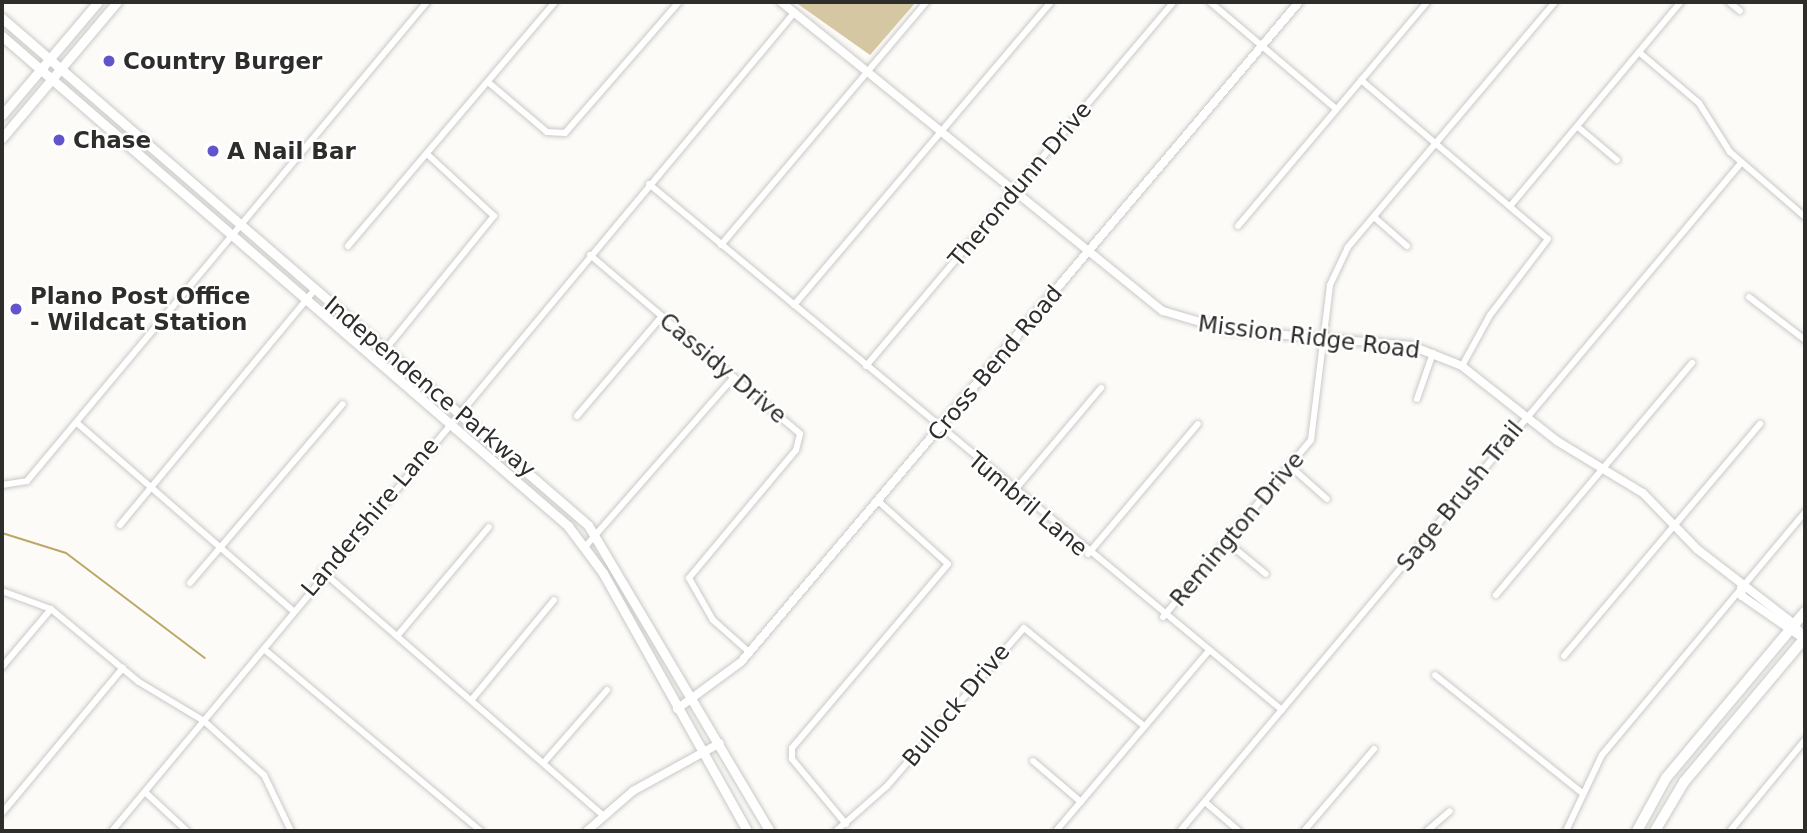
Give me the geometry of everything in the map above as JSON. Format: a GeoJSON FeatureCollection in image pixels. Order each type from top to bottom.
{"type":"FeatureCollection","features":[{"type":"Feature","properties":{"kind":"main road"},"geometry":{"type":"LineString","coordinates":[[2,115],[97,2]]}},
{"type":"Feature","properties":{"kind":"main road"},"geometry":{"type":"LineString","coordinates":[[2,138],[117,2]]}},
{"type":"Feature","properties":{"kind":"main road","name":"Independence Parkway"},"geometry":{"type":"LineString","coordinates":[[2,18],[457,412],[518,459],[598,537],[770,831]]}},
{"type":"Feature","properties":{"kind":"main road","name":"Independence Parkway"},"geometry":{"type":"LineString","coordinates":[[2,36],[449,423],[585,547],[747,831]]}},
{"type":"Feature","properties":{"kind":"main road"},"geometry":{"type":"LineString","coordinates":[[138,156],[148,144]]}},
{"type":"Feature","properties":{"kind":"main road"},"geometry":{"type":"LineString","coordinates":[[1637,831],[1666,778],[1805,612]]}},
{"type":"Feature","properties":{"kind":"main road"},"geometry":{"type":"LineString","coordinates":[[1655,831],[1684,782],[1805,639]]}},
{"type":"Feature","properties":{"kind":"street"},"geometry":{"type":"LineString","coordinates":[[2,485],[24,485],[235,238],[427,2]]}},
{"type":"Feature","properties":{"kind":"street"},"geometry":{"type":"LineString","coordinates":[[348,246],[555,2]]}},
{"type":"Feature","properties":{"kind":"street"},"geometry":{"type":"LineString","coordinates":[[488,82],[547,132],[565,133],[679,2]]}},
{"type":"Feature","properties":{"kind":"street","name":"Mission Ridge Road"},"geometry":{"type":"LineString","coordinates":[[782,2],[870,68],[1135,293],[1178,318],[1236,331],[1325,337],[1433,354],[1462,366],[1526,415],[1643,493],[1741,588],[1742,596],[1805,639]]}},
{"type":"Feature","properties":{"kind":"street"},"geometry":{"type":"LineString","coordinates":[[721,244],[926,2]]}},
{"type":"Feature","properties":{"kind":"street"},"geometry":{"type":"LineString","coordinates":[[794,305],[1051,2]]}},
{"type":"Feature","properties":{"kind":"street","name":"Therondunn Drive"},"geometry":{"type":"LineString","coordinates":[[866,366],[1174,2]]}},
{"type":"Feature","properties":{"kind":"street"},"geometry":{"type":"LineString","coordinates":[[1210,2],[1336,109]]}},
{"type":"Feature","properties":{"kind":"street","name":"Cross Bend Road"},"geometry":{"type":"LineString","coordinates":[[677,709],[749,652],[1299,2]]}},
{"type":"Feature","properties":{"kind":"street"},"geometry":{"type":"LineString","coordinates":[[1238,226],[1427,2]]}},
{"type":"Feature","properties":{"kind":"street","name":"Remington Drive"},"geometry":{"type":"LineString","coordinates":[[1163,617],[1290,467],[1315,428],[1334,272],[1374,217],[1555,2]]}},
{"type":"Feature","properties":{"kind":"street"},"geometry":{"type":"LineString","coordinates":[[1511,205],[1681,2]]}},
{"type":"Feature","properties":{"kind":"street"},"geometry":{"type":"LineString","coordinates":[[1729,2],[1740,11]]}},
{"type":"Feature","properties":{"kind":"street","name":"Landershire Lane"},"geometry":{"type":"LineString","coordinates":[[112,831],[265,650],[291,609],[322,571],[794,13]]}},
{"type":"Feature","properties":{"kind":"street"},"geometry":{"type":"LineString","coordinates":[[1640,53],[1699,103],[1741,163],[1805,217]]}},
{"type":"Feature","properties":{"kind":"street"},"geometry":{"type":"LineString","coordinates":[[1361,80],[1548,239],[1490,315],[1462,366]]}},
{"type":"Feature","properties":{"kind":"street"},"geometry":{"type":"LineString","coordinates":[[1578,127],[1617,160]]}},
{"type":"Feature","properties":{"kind":"street"},"geometry":{"type":"LineString","coordinates":[[376,361],[494,216],[427,153]]}},
{"type":"Feature","properties":{"kind":"street","name":"Sage Brush Trail"},"geometry":{"type":"LineString","coordinates":[[1180,831],[1526,415],[1741,163]]}},
{"type":"Feature","properties":{"kind":"street","name":"Tumbril Lane"},"geometry":{"type":"LineString","coordinates":[[649,184],[1163,617],[1282,710]]}},
{"type":"Feature","properties":{"kind":"street"},"geometry":{"type":"LineString","coordinates":[[1374,217],[1407,246]]}},
{"type":"Feature","properties":{"kind":"street","name":"Cassidy Drive"},"geometry":{"type":"LineString","coordinates":[[590,255],[802,438],[689,578],[713,621],[749,652]]}},
{"type":"Feature","properties":{"kind":"street"},"geometry":{"type":"LineString","coordinates":[[120,525],[316,289]]}},
{"type":"Feature","properties":{"kind":"street"},"geometry":{"type":"LineString","coordinates":[[1749,297],[1805,340]]}},
{"type":"Feature","properties":{"kind":"street"},"geometry":{"type":"LineString","coordinates":[[577,416],[662,316]]}},
{"type":"Feature","properties":{"kind":"street"},"geometry":{"type":"LineString","coordinates":[[1417,399],[1433,354]]}},
{"type":"Feature","properties":{"kind":"street"},"geometry":{"type":"LineString","coordinates":[[1496,595],[1692,363]]}},
{"type":"Feature","properties":{"kind":"street"},"geometry":{"type":"LineString","coordinates":[[585,547],[598,537],[734,377]]}},
{"type":"Feature","properties":{"kind":"street"},"geometry":{"type":"LineString","coordinates":[[1014,491],[1101,388]]}},
{"type":"Feature","properties":{"kind":"street"},"geometry":{"type":"LineString","coordinates":[[190,583],[343,404]]}},
{"type":"Feature","properties":{"kind":"street"},"geometry":{"type":"LineString","coordinates":[[78,423],[291,609]]}},
{"type":"Feature","properties":{"kind":"street"},"geometry":{"type":"LineString","coordinates":[[1088,554],[1198,424]]}},
{"type":"Feature","properties":{"kind":"street"},"geometry":{"type":"LineString","coordinates":[[1564,656],[1760,424]]}},
{"type":"Feature","properties":{"kind":"street"},"geometry":{"type":"LineString","coordinates":[[1290,467],[1327,499]]}},
{"type":"Feature","properties":{"kind":"street"},"geometry":{"type":"LineString","coordinates":[[846,824],[792,759],[792,748],[948,564],[878,501]]}},
{"type":"Feature","properties":{"kind":"street"},"geometry":{"type":"LineString","coordinates":[[1566,831],[1581,792],[1615,738],[1805,512]]}},
{"type":"Feature","properties":{"kind":"street"},"geometry":{"type":"LineString","coordinates":[[398,635],[489,527]]}},
{"type":"Feature","properties":{"kind":"street"},"geometry":{"type":"LineString","coordinates":[[1227,542],[1266,574]]}},
{"type":"Feature","properties":{"kind":"street"},"geometry":{"type":"LineString","coordinates":[[322,571],[546,760],[602,814]]}},
{"type":"Feature","properties":{"kind":"street"},"geometry":{"type":"LineString","coordinates":[[2,591],[51,609],[123,668],[204,721],[269,781],[291,831]]}},
{"type":"Feature","properties":{"kind":"street"},"geometry":{"type":"LineString","coordinates":[[473,698],[554,600]]}},
{"type":"Feature","properties":{"kind":"street"},"geometry":{"type":"LineString","coordinates":[[2,667],[51,609]]}},
{"type":"Feature","properties":{"kind":"street","name":"Bullock Drive"},"geometry":{"type":"LineString","coordinates":[[836,831],[887,786],[1024,628],[1144,726]]}},
{"type":"Feature","properties":{"kind":"street"},"geometry":{"type":"LineString","coordinates":[[265,650],[481,831]]}},
{"type":"Feature","properties":{"kind":"street"},"geometry":{"type":"LineString","coordinates":[[1056,831],[1208,652]]}},
{"type":"Feature","properties":{"kind":"street"},"geometry":{"type":"LineString","coordinates":[[2,813],[123,668]]}},
{"type":"Feature","properties":{"kind":"street"},"geometry":{"type":"LineString","coordinates":[[1435,674],[1581,792]]}},
{"type":"Feature","properties":{"kind":"street"},"geometry":{"type":"LineString","coordinates":[[546,760],[607,690]]}},
{"type":"Feature","properties":{"kind":"street"},"geometry":{"type":"LineString","coordinates":[[1730,831],[1805,740]]}},
{"type":"Feature","properties":{"kind":"street"},"geometry":{"type":"LineString","coordinates":[[587,831],[602,814],[720,743]]}},
{"type":"Feature","properties":{"kind":"street"},"geometry":{"type":"LineString","coordinates":[[1304,831],[1374,749]]}},
{"type":"Feature","properties":{"kind":"street"},"geometry":{"type":"LineString","coordinates":[[1033,761],[1081,802]]}},
{"type":"Feature","properties":{"kind":"street"},"geometry":{"type":"LineString","coordinates":[[145,792],[187,831]]}},
{"type":"Feature","properties":{"kind":"street"},"geometry":{"type":"LineString","coordinates":[[1205,802],[1239,831]]}},
{"type":"Feature","properties":{"kind":"street"},"geometry":{"type":"LineString","coordinates":[[1427,831],[1450,811]]}},
{"type":"Feature","properties":{"kind":"street"},"geometry":{"type":"LineString","coordinates":[[468,831],[473,825]]}},
{"type":"Feature","properties":{"kind":"shaded area"},"geometry":{"type":"Polygon","coordinates":[[[795,2],[916,2],[870,55],[795,2]]]}},
{"type":"Feature","properties":{"kind":"waterway"},"geometry":{"type":"LineString","coordinates":[[2,533],[66,553],[205,658]]}},
{"type":"Feature","properties":{"kind":"place","name":"Country Burger"},"geometry":{"type":"Point","coordinates":[109,61]}},
{"type":"Feature","properties":{"kind":"place","name":"Chase"},"geometry":{"type":"Point","coordinates":[59,140]}},
{"type":"Feature","properties":{"kind":"place","name":"A Nail Bar"},"geometry":{"type":"Point","coordinates":[213,151]}},
{"type":"Feature","properties":{"kind":"place","name":"Plano Post Office - Wildcat Station"},"geometry":{"type":"Point","coordinates":[16,309]}}]}
